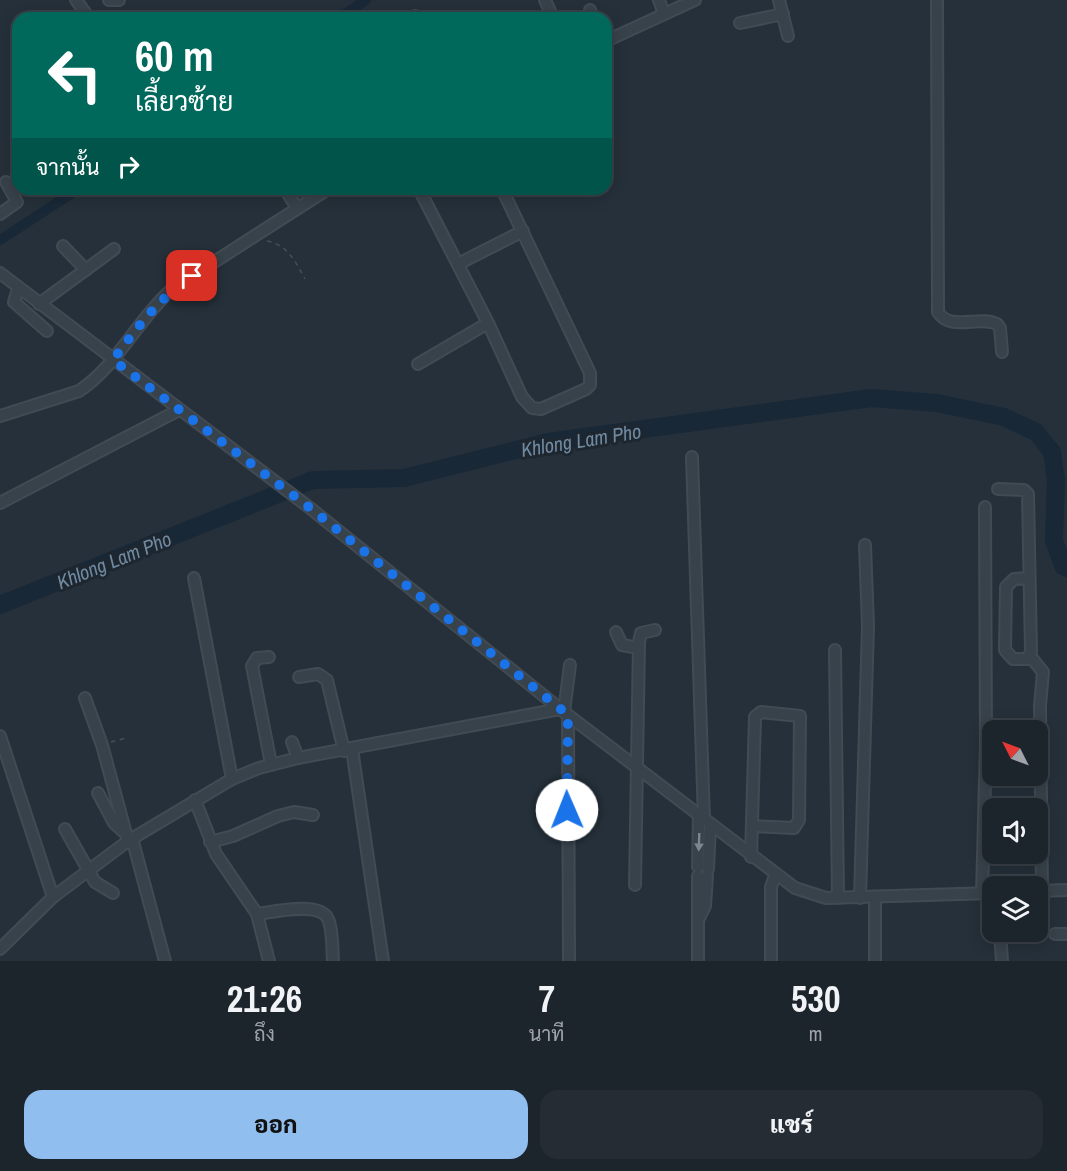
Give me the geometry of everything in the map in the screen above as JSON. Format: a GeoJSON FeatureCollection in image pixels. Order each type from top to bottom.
{"type":"FeatureCollection","features":[{"type":"Feature","properties":{"kind":"street"},"geometry":{"type":"LineString","coordinates":[[108,0],[118,0]]}},
{"type":"Feature","properties":{"kind":"street"},"geometry":{"type":"LineString","coordinates":[[659,0],[664,14]]}},
{"type":"Feature","properties":{"kind":"street"},"geometry":{"type":"LineString","coordinates":[[612,38],[695,0]]}},
{"type":"Feature","properties":{"kind":"street"},"geometry":{"type":"LineString","coordinates":[[779,0],[788,36]]}},
{"type":"Feature","properties":{"kind":"street"},"geometry":{"type":"LineString","coordinates":[[937,0],[938,312],[941,318],[949,322],[997,324],[1000,328],[1002,352]]}},
{"type":"Feature","properties":{"kind":"street"},"geometry":{"type":"LineString","coordinates":[[740,23],[783,14]]}},
{"type":"Feature","properties":{"kind":"street"},"geometry":{"type":"LineString","coordinates":[[6,182],[12,190]]}},
{"type":"Feature","properties":{"kind":"street"},"geometry":{"type":"LineString","coordinates":[[0,214],[17,202],[16,195]]}},
{"type":"Feature","properties":{"kind":"street"},"geometry":{"type":"LineString","coordinates":[[289,195],[297,208]]}},
{"type":"Feature","properties":{"kind":"street"},"geometry":{"type":"LineString","coordinates":[[0,416],[79,391],[113,360],[162,298],[251,237],[318,195]]}},
{"type":"Feature","properties":{"kind":"street"},"geometry":{"type":"LineString","coordinates":[[422,195],[488,323],[522,397],[532,408],[550,405],[586,389],[590,385],[590,373],[505,195]]}},
{"type":"Feature","properties":{"kind":"street"},"geometry":{"type":"LineString","coordinates":[[458,264],[523,231]]}},
{"type":"Feature","properties":{"kind":"street"},"geometry":{"type":"LineString","coordinates":[[63,246],[86,270]]}},
{"type":"Feature","properties":{"kind":"street"},"geometry":{"type":"LineString","coordinates":[[39,304],[114,249]]}},
{"type":"Feature","properties":{"kind":"street"},"geometry":{"type":"LineString","coordinates":[[0,273],[18,289],[310,508],[564,712],[775,876],[809,894],[838,898],[982,893]]}},
{"type":"Feature","properties":{"kind":"street"},"geometry":{"type":"LineString","coordinates":[[18,289],[14,302],[18,308],[47,331]]}},
{"type":"Feature","properties":{"kind":"street"},"geometry":{"type":"LineString","coordinates":[[418,364],[488,323]]}},
{"type":"Feature","properties":{"kind":"street"},"geometry":{"type":"LineString","coordinates":[[0,503],[179,410]]}},
{"type":"Feature","properties":{"kind":"street"},"geometry":{"type":"LineString","coordinates":[[692,457],[705,820],[703,872],[696,910],[698,961]]}},
{"type":"Feature","properties":{"kind":"street"},"geometry":{"type":"LineString","coordinates":[[998,489],[1024,490],[1028,494],[1030,656],[1043,672],[1040,718],[1040,876]]}},
{"type":"Feature","properties":{"kind":"street"},"geometry":{"type":"LineString","coordinates":[[985,507],[987,876]]}},
{"type":"Feature","properties":{"kind":"street"},"geometry":{"type":"LineString","coordinates":[[860,898],[868,626],[865,545]]}},
{"type":"Feature","properties":{"kind":"street"},"geometry":{"type":"LineString","coordinates":[[194,578],[232,779]]}},
{"type":"Feature","properties":{"kind":"street"},"geometry":{"type":"LineString","coordinates":[[1029,578],[1014,579],[1006,586],[1005,650],[1013,659],[1030,656]]}},
{"type":"Feature","properties":{"kind":"street"},"geometry":{"type":"LineString","coordinates":[[635,885],[639,770],[639,648],[641,633],[656,630]]}},
{"type":"Feature","properties":{"kind":"street"},"geometry":{"type":"LineString","coordinates":[[616,632],[622,645],[639,648]]}},
{"type":"Feature","properties":{"kind":"street"},"geometry":{"type":"LineString","coordinates":[[835,650],[838,898]]}},
{"type":"Feature","properties":{"kind":"street"},"geometry":{"type":"LineString","coordinates":[[269,657],[257,658],[252,666],[271,764]]}},
{"type":"Feature","properties":{"kind":"street"},"geometry":{"type":"LineString","coordinates":[[569,961],[564,712],[570,665]]}},
{"type":"Feature","properties":{"kind":"street"},"geometry":{"type":"LineString","coordinates":[[299,677],[318,674],[327,680],[348,750],[382,961]]}},
{"type":"Feature","properties":{"kind":"street"},"geometry":{"type":"LineString","coordinates":[[85,698],[102,745],[165,961]]}},
{"type":"Feature","properties":{"kind":"street"},"geometry":{"type":"LineString","coordinates":[[0,949],[52,897],[129,837],[232,779],[271,764],[298,758],[564,712]]}},
{"type":"Feature","properties":{"kind":"street"},"geometry":{"type":"LineString","coordinates":[[751,857],[755,717],[761,712],[800,716],[799,820],[794,828],[752,826]]}},
{"type":"Feature","properties":{"kind":"street"},"geometry":{"type":"LineString","coordinates":[[0,736],[52,897]]}},
{"type":"Feature","properties":{"kind":"street"},"geometry":{"type":"LineString","coordinates":[[292,742],[298,758]]}},
{"type":"Feature","properties":{"kind":"street"},"geometry":{"type":"LineString","coordinates":[[98,793],[114,823],[129,837]]}},
{"type":"Feature","properties":{"kind":"street"},"geometry":{"type":"LineString","coordinates":[[195,800],[210,842],[257,914],[269,961]]}},
{"type":"Feature","properties":{"kind":"street"},"geometry":{"type":"LineString","coordinates":[[210,842],[233,836],[278,816],[294,812],[313,815]]}},
{"type":"Feature","properties":{"kind":"street"},"geometry":{"type":"LineString","coordinates":[[65,829],[73,840],[87,871],[100,888],[112,893]]}},
{"type":"Feature","properties":{"kind":"street"},"geometry":{"type":"LineString","coordinates":[[771,961],[771,887],[775,876]]}},
{"type":"Feature","properties":{"kind":"street"},"geometry":{"type":"LineString","coordinates":[[1048,891],[1067,890]]}},
{"type":"Feature","properties":{"kind":"street"},"geometry":{"type":"LineString","coordinates":[[874,898],[875,961]]}},
{"type":"Feature","properties":{"kind":"street"},"geometry":{"type":"LineString","coordinates":[[257,914],[314,908],[324,913],[329,921],[333,961]]}},
{"type":"Feature","properties":{"kind":"street"},"geometry":{"type":"LineString","coordinates":[[1055,934],[1067,934]]}},
{"type":"Feature","properties":{"kind":"street"},"geometry":{"type":"LineString","coordinates":[[1001,942],[1002,961]]}},
{"type":"Feature","properties":{"kind":"path"},"geometry":{"type":"LineString","coordinates":[[251,237],[278,243],[286,249],[305,279]]}},
{"type":"Feature","properties":{"kind":"path"},"geometry":{"type":"LineString","coordinates":[[102,745],[126,738]]}},
{"type":"Feature","properties":{"kind":"waterway"},"geometry":{"type":"LineString","coordinates":[[348,12],[366,0]]}},
{"type":"Feature","properties":{"kind":"waterway"},"geometry":{"type":"LineString","coordinates":[[0,240],[69,195]]}},
{"type":"Feature","properties":{"kind":"waterway","name":"Khlong Lam Pho"},"geometry":{"type":"LineString","coordinates":[[0,605],[313,480],[404,478],[548,442],[871,398],[937,403],[1004,417],[1036,432],[1052,452],[1056,480],[1054,541],[1063,566],[1067,568]]}},
{"type":"Feature","properties":{"kind":"route"},"geometry":{"type":"LineString","coordinates":[[192,276],[162,298],[113,360],[310,508],[568,715],[567,810]]}}]}
